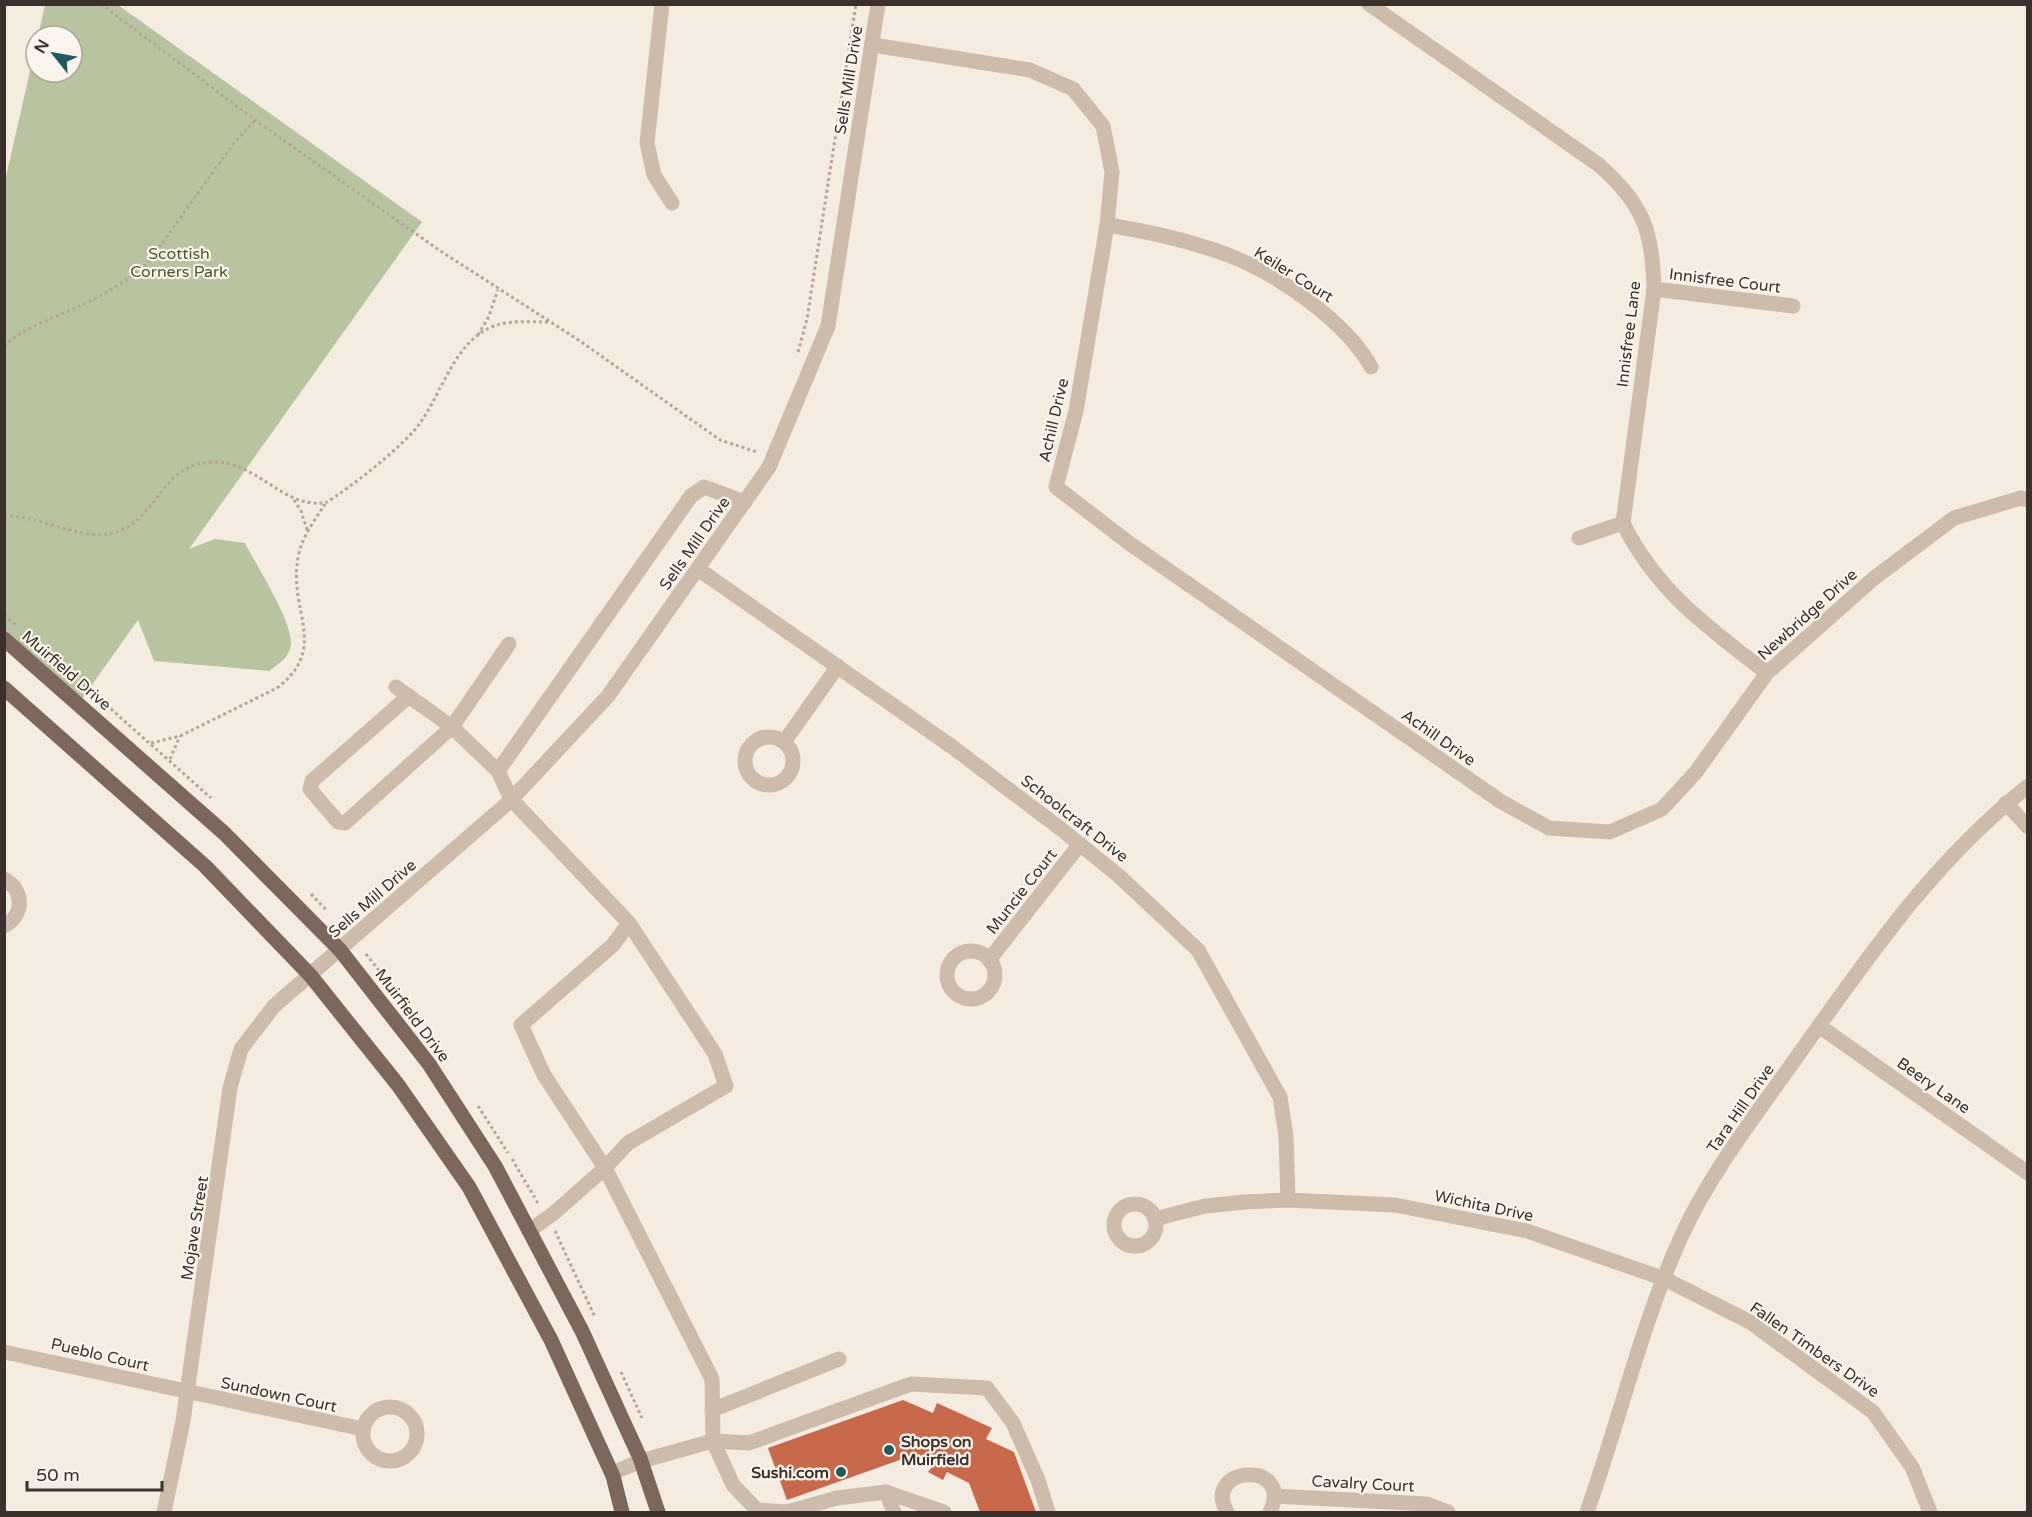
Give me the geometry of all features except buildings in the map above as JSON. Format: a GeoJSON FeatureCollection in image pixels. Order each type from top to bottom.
{"type":"FeatureCollection","features":[{"type":"Feature","properties":{"kind":"main road","name":"Muirfield Drive"},"geometry":{"type":"LineString","coordinates":[[4,639],[224,833],[340,950],[429,1064],[495,1166],[582,1331],[641,1461],[658,1512]]}},
{"type":"Feature","properties":{"kind":"main road"},"geometry":{"type":"LineString","coordinates":[[4,688],[205,866],[310,975],[398,1085],[469,1187],[551,1340],[612,1473],[622,1512]]}},
{"type":"Feature","properties":{"kind":"street"},"geometry":{"type":"LineString","coordinates":[[662,4],[647,142],[654,175],[672,203]]}},
{"type":"Feature","properties":{"kind":"street","name":"Sells Mill Drive"},"geometry":{"type":"LineString","coordinates":[[310,975],[512,799],[608,696],[772,461],[828,326],[878,4]]}},
{"type":"Feature","properties":{"kind":"street","name":"Innisfree Lane"},"geometry":{"type":"LineString","coordinates":[[1369,4],[1599,165],[1623,186],[1645,221],[1653,251],[1654,289],[1623,523]]}},
{"type":"Feature","properties":{"kind":"street","name":"Achill Drive"},"geometry":{"type":"LineString","coordinates":[[873,45],[1030,70],[1073,88],[1103,126],[1112,172],[1107,225],[1076,411],[1056,487],[1130,543],[1500,801],[1549,828]]}},
{"type":"Feature","properties":{"kind":"street","name":"Keiler Court"},"geometry":{"type":"LineString","coordinates":[[1107,225],[1137,230],[1229,255],[1273,279],[1339,324],[1363,353],[1371,367]]}},
{"type":"Feature","properties":{"kind":"street","name":"Innisfree Court"},"geometry":{"type":"LineString","coordinates":[[1654,289],[1793,306]]}},
{"type":"Feature","properties":{"kind":"street"},"geometry":{"type":"LineString","coordinates":[[498,771],[691,496],[704,487],[745,502]]}},
{"type":"Feature","properties":{"kind":"street","name":"Newbridge Drive"},"geometry":{"type":"LineString","coordinates":[[1549,828],[1610,832],[1662,809],[1696,772],[1767,673],[1873,579],[1954,518],[2021,498],[2028,500]]}},
{"type":"Feature","properties":{"kind":"street"},"geometry":{"type":"LineString","coordinates":[[1579,538],[1623,523],[1635,549],[1675,599],[1767,673]]}},
{"type":"Feature","properties":{"kind":"street","name":"Schoolcraft Drive"},"geometry":{"type":"LineString","coordinates":[[698,569],[951,746],[1080,844],[1198,950],[1280,1097],[1286,1136],[1288,1200]]}},
{"type":"Feature","properties":{"kind":"street"},"geometry":{"type":"LineString","coordinates":[[509,644],[452,727],[345,823],[338,822],[309,789],[312,781],[402,691],[452,727],[498,771],[512,799],[629,923],[715,1054],[726,1086],[628,1143],[605,1168],[530,1231]]}},
{"type":"Feature","properties":{"kind":"street"},"geometry":{"type":"LineString","coordinates":[[784,742],[838,666]]}},
{"type":"Feature","properties":{"kind":"street","name":"Tara Hill Drive"},"geometry":{"type":"LineString","coordinates":[[1587,1512],[1665,1279],[1681,1238],[1711,1181],[1908,903],[1948,857],[2006,803],[2028,786]]}},
{"type":"Feature","properties":{"kind":"street"},"geometry":{"type":"LineString","coordinates":[[2006,803],[2028,827]]}},
{"type":"Feature","properties":{"kind":"street","name":"Muncie Court"},"geometry":{"type":"LineString","coordinates":[[989,960],[1080,844]]}},
{"type":"Feature","properties":{"kind":"street"},"geometry":{"type":"LineString","coordinates":[[4,879],[15,887],[20,903],[14,920],[4,926]]}},
{"type":"Feature","properties":{"kind":"street"},"geometry":{"type":"LineString","coordinates":[[629,923],[613,945],[520,1025],[544,1075],[605,1168],[712,1379],[713,1441],[733,1485],[757,1510],[787,1512],[837,1498],[886,1492],[944,1512]]}},
{"type":"Feature","properties":{"kind":"street","name":"Mojave Street"},"geometry":{"type":"LineString","coordinates":[[164,1512],[187,1392],[219,1186],[230,1088],[241,1049],[274,1006],[310,975]]}},
{"type":"Feature","properties":{"kind":"street","name":"Beery Lane"},"geometry":{"type":"LineString","coordinates":[[1819,1026],[2028,1173]]}},
{"type":"Feature","properties":{"kind":"street","name":"Wichita Drive"},"geometry":{"type":"LineString","coordinates":[[1155,1219],[1205,1206],[1288,1200],[1395,1205],[1527,1231],[1665,1279]]}},
{"type":"Feature","properties":{"kind":"street","name":"Fallen Timbers Drive"},"geometry":{"type":"LineString","coordinates":[[1665,1279],[1750,1322],[1873,1412],[1912,1467],[1930,1512]]}},
{"type":"Feature","properties":{"kind":"street","name":"Pueblo Court"},"geometry":{"type":"LineString","coordinates":[[4,1352],[187,1392]]}},
{"type":"Feature","properties":{"kind":"street"},"geometry":{"type":"LineString","coordinates":[[712,1410],[839,1359]]}},
{"type":"Feature","properties":{"kind":"street"},"geometry":{"type":"LineString","coordinates":[[612,1473],[641,1461],[713,1441],[749,1443],[910,1384],[987,1388],[1013,1422],[1038,1480],[1048,1512]]}},
{"type":"Feature","properties":{"kind":"street","name":"Sundown Court"},"geometry":{"type":"LineString","coordinates":[[187,1392],[363,1429]]}},
{"type":"Feature","properties":{"kind":"street"},"geometry":{"type":"LineString","coordinates":[[1227,1512],[1223,1500],[1228,1484],[1242,1474],[1251,1473],[1266,1480],[1274,1496],[1270,1512]]}},
{"type":"Feature","properties":{"kind":"street"},"geometry":{"type":"LineString","coordinates":[[886,1492],[894,1512]]}},
{"type":"Feature","properties":{"kind":"street","name":"Cavalry Court"},"geometry":{"type":"LineString","coordinates":[[1274,1496],[1427,1504],[1448,1512]]}},
{"type":"Feature","properties":{"kind":"street"},"geometry":{"type":"LineString","coordinates":[[837,1498],[843,1512]]}},
{"type":"Feature","properties":{"kind":"path"},"geometry":{"type":"LineString","coordinates":[[101,4],[255,120],[498,290],[580,341],[720,440],[755,452],[772,461]]}},
{"type":"Feature","properties":{"kind":"path"},"geometry":{"type":"LineString","coordinates":[[795,362],[807,319],[856,4]]}},
{"type":"Feature","properties":{"kind":"path"},"geometry":{"type":"LineString","coordinates":[[4,346],[34,327],[129,280],[147,264],[234,143],[255,120]]}},
{"type":"Feature","properties":{"kind":"path"},"geometry":{"type":"LineString","coordinates":[[151,743],[180,735],[277,688],[291,677],[302,663],[306,650],[297,585],[298,557],[308,532],[326,503],[420,424],[445,379],[488,318],[498,290]]}},
{"type":"Feature","properties":{"kind":"path"},"geometry":{"type":"LineString","coordinates":[[477,336],[494,326],[514,322],[549,322]]}},
{"type":"Feature","properties":{"kind":"path"},"geometry":{"type":"LineString","coordinates":[[755,452],[762,442]]}},
{"type":"Feature","properties":{"kind":"path"},"geometry":{"type":"LineString","coordinates":[[4,516],[38,519],[87,534],[102,536],[118,532],[148,510],[176,474],[189,465],[209,462],[225,462],[255,472],[293,499],[312,505],[326,503]]}},
{"type":"Feature","properties":{"kind":"path"},"geometry":{"type":"LineString","coordinates":[[293,499],[301,511],[308,532]]}},
{"type":"Feature","properties":{"kind":"path"},"geometry":{"type":"LineString","coordinates":[[170,759],[180,735]]}},
{"type":"Feature","properties":{"kind":"green space","name":"Scottish Corners Park"},"geometry":{"type":"Polygon","coordinates":[[[45,5],[118,5],[422,222],[189,549],[215,539],[245,543],[279,606],[291,642],[284,659],[269,671],[154,661],[138,620],[79,703],[5,639],[5,181],[27,84],[84,84],[84,24],[41,24],[45,5]]]}},
{"type":"Feature","properties":{"kind":"place","name":"Shops on Muirfield"},"geometry":{"type":"Point","coordinates":[889,1450]}},
{"type":"Feature","properties":{"kind":"place","name":"Sushi.com"},"geometry":{"type":"Point","coordinates":[841,1472]}}]}
